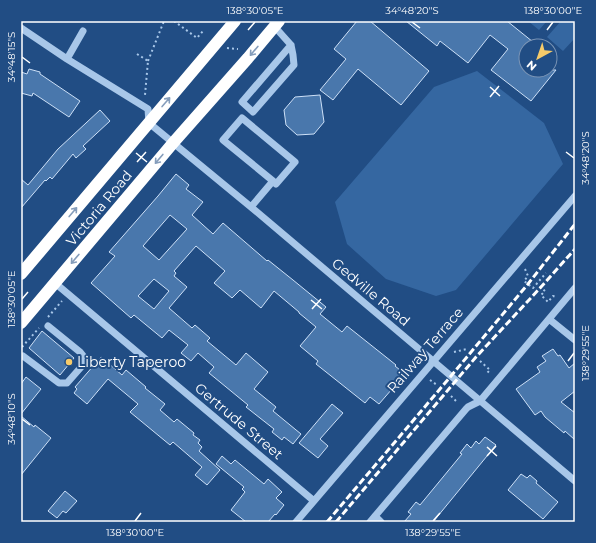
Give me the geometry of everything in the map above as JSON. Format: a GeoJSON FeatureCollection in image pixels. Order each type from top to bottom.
{"type":"FeatureCollection","features":[{"type":"Feature","properties":{"kind":"highway","name":"Victoria Road"},"geometry":{"type":"LineString","coordinates":[[21,274],[235,21]]}},
{"type":"Feature","properties":{"kind":"highway","name":"Victoria Road"},"geometry":{"type":"LineString","coordinates":[[21,323],[173,143],[277,24]]}},
{"type":"Feature","properties":{"kind":"street"},"geometry":{"type":"LineString","coordinates":[[277,24],[291,45],[294,65],[254,112],[242,102],[291,45]]}},
{"type":"Feature","properties":{"kind":"street"},"geometry":{"type":"LineString","coordinates":[[21,28],[148,109],[148,122]]}},
{"type":"Feature","properties":{"kind":"street"},"geometry":{"type":"LineString","coordinates":[[67,58],[84,32]]}},
{"type":"Feature","properties":{"kind":"street"},"geometry":{"type":"LineString","coordinates":[[242,118],[295,162],[276,184],[273,181],[223,140],[242,118]]}},
{"type":"Feature","properties":{"kind":"street","name":"Gedville Road"},"geometry":{"type":"LineString","coordinates":[[148,122],[251,207],[575,481]]}},
{"type":"Feature","properties":{"kind":"street"},"geometry":{"type":"LineString","coordinates":[[251,207],[273,181]]}},
{"type":"Feature","properties":{"kind":"street","name":"Railway Terrace"},"geometry":{"type":"LineString","coordinates":[[296,522],[575,196]]}},
{"type":"Feature","properties":{"kind":"street","name":"Gertrude Street"},"geometry":{"type":"LineString","coordinates":[[55,283],[314,501]]}},
{"type":"Feature","properties":{"kind":"street"},"geometry":{"type":"LineString","coordinates":[[381,522],[372,519],[466,409],[480,401],[575,288]]}},
{"type":"Feature","properties":{"kind":"street"},"geometry":{"type":"LineString","coordinates":[[549,319],[575,340]]}},
{"type":"Feature","properties":{"kind":"street"},"geometry":{"type":"LineString","coordinates":[[22,356],[59,383],[67,383],[82,366],[84,357],[80,352],[48,326]]}},
{"type":"Feature","properties":{"kind":"path"},"geometry":{"type":"LineString","coordinates":[[145,95],[148,61],[164,21]]}},
{"type":"Feature","properties":{"kind":"path"},"geometry":{"type":"LineString","coordinates":[[174,21],[197,38],[203,31]]}},
{"type":"Feature","properties":{"kind":"path"},"geometry":{"type":"LineString","coordinates":[[224,48],[238,49]]}},
{"type":"Feature","properties":{"kind":"path"},"geometry":{"type":"LineString","coordinates":[[136,54],[148,61]]}},
{"type":"Feature","properties":{"kind":"path"},"geometry":{"type":"LineString","coordinates":[[519,262],[528,276],[524,281],[533,288],[546,273]]}},
{"type":"Feature","properties":{"kind":"path"},"geometry":{"type":"LineString","coordinates":[[536,283],[545,291],[541,295],[548,302],[554,296],[563,303]]}},
{"type":"Feature","properties":{"kind":"path"},"geometry":{"type":"LineString","coordinates":[[450,353],[467,349]]}},
{"type":"Feature","properties":{"kind":"path"},"geometry":{"type":"LineString","coordinates":[[480,361],[490,370],[487,373]]}},
{"type":"Feature","properties":{"kind":"path"},"geometry":{"type":"LineString","coordinates":[[427,378],[438,384]]}},
{"type":"Feature","properties":{"kind":"path"},"geometry":{"type":"LineString","coordinates":[[451,396],[458,403],[455,408]]}},
{"type":"Feature","properties":{"kind":"shaded area"},"geometry":{"type":"Polygon","coordinates":[[[528,21],[547,21],[539,30],[528,21]]]}},
{"type":"Feature","properties":{"kind":"shaded area"},"geometry":{"type":"Polygon","coordinates":[[[561,21],[575,21],[575,38],[563,51],[558,47],[558,38],[547,37],[561,21]]]}},
{"type":"Feature","properties":{"kind":"shaded area"},"geometry":{"type":"Polygon","coordinates":[[[477,71],[544,123],[563,164],[456,290],[436,296],[386,279],[347,244],[335,202],[434,87],[477,71]]]}},
{"type":"Feature","properties":{"kind":"building"},"geometry":{"type":"Polygon","coordinates":[[[357,21],[370,21],[429,71],[401,105],[358,69],[333,100],[320,90],[346,59],[334,49],[357,21]]]}},
{"type":"Feature","properties":{"kind":"building"},"geometry":{"type":"Polygon","coordinates":[[[406,21],[507,21],[528,38],[518,38],[518,78],[550,78],[531,101],[491,70],[508,49],[490,35],[468,63],[440,41],[437,46],[406,21]]]}},
{"type":"Feature","properties":{"kind":"building"},"geometry":{"type":"Polygon","coordinates":[[[29,69],[40,72],[40,74],[80,101],[69,117],[33,93],[32,96],[21,93],[21,72],[27,74],[29,69]]]}},
{"type":"Feature","properties":{"kind":"building"},"geometry":{"type":"Polygon","coordinates":[[[320,95],[324,122],[314,134],[297,135],[286,125],[284,110],[295,97],[320,95]]]}},
{"type":"Feature","properties":{"kind":"building"},"geometry":{"type":"Polygon","coordinates":[[[100,110],[110,121],[83,146],[86,149],[76,158],[73,154],[52,179],[50,177],[46,181],[45,180],[21,208],[21,179],[28,185],[58,149],[100,110]]]}},
{"type":"Feature","properties":{"kind":"building"},"geometry":{"type":"Polygon","coordinates":[[[176,174],[189,185],[186,189],[203,202],[192,215],[213,234],[223,223],[267,261],[268,260],[326,307],[320,314],[342,332],[347,326],[405,374],[379,404],[370,397],[365,403],[316,364],[318,361],[300,346],[316,327],[274,291],[261,308],[240,290],[232,298],[214,283],[225,271],[196,246],[174,271],[176,273],[174,276],[187,287],[169,308],[192,328],[195,325],[210,338],[207,341],[236,365],[246,353],[268,372],[254,389],[276,407],[273,411],[301,434],[293,444],[284,437],[282,440],[272,432],[274,429],[246,407],[248,405],[209,373],[214,367],[198,353],[191,361],[181,353],[188,345],[169,330],[162,338],[134,315],[131,318],[91,283],[115,256],[109,252],[176,174]],[[170,215],[143,246],[159,260],[187,229],[170,215]],[[154,279],[138,296],[154,309],[169,291],[154,279]]]}},
{"type":"Feature","properties":{"kind":"building"},"geometry":{"type":"Polygon","coordinates":[[[42,331],[74,358],[60,375],[29,348],[42,331]]]}},
{"type":"Feature","properties":{"kind":"building"},"geometry":{"type":"Polygon","coordinates":[[[553,349],[558,356],[560,355],[569,368],[575,363],[575,391],[561,402],[575,413],[575,440],[545,417],[541,411],[535,415],[516,389],[540,372],[537,367],[546,361],[542,356],[553,349]]]}},
{"type":"Feature","properties":{"kind":"building"},"geometry":{"type":"Polygon","coordinates":[[[101,357],[122,375],[126,370],[165,404],[160,410],[174,422],[177,419],[200,440],[198,443],[202,447],[199,451],[220,470],[207,485],[195,475],[202,467],[173,442],[170,445],[130,412],[138,404],[108,379],[87,404],[74,393],[77,389],[75,387],[101,357]]]}},
{"type":"Feature","properties":{"kind":"building"},"geometry":{"type":"Polygon","coordinates":[[[26,377],[41,389],[21,414],[21,384],[26,377]]]}},
{"type":"Feature","properties":{"kind":"building"},"geometry":{"type":"Polygon","coordinates":[[[332,404],[343,413],[320,439],[328,446],[318,458],[299,443],[332,404]]]}},
{"type":"Feature","properties":{"kind":"building"},"geometry":{"type":"Polygon","coordinates":[[[21,416],[51,438],[21,475],[21,416]]]}},
{"type":"Feature","properties":{"kind":"building"},"geometry":{"type":"Polygon","coordinates":[[[485,437],[496,445],[433,522],[404,522],[411,514],[408,512],[416,502],[420,505],[462,454],[460,453],[467,444],[471,448],[476,441],[479,444],[485,437]]]}},
{"type":"Feature","properties":{"kind":"building"},"geometry":{"type":"Polygon","coordinates":[[[222,456],[231,464],[235,460],[264,484],[268,479],[282,492],[276,498],[284,505],[268,522],[246,522],[231,510],[245,492],[242,489],[244,487],[216,464],[222,456]]]}},
{"type":"Feature","properties":{"kind":"building"},"geometry":{"type":"Polygon","coordinates":[[[521,474],[527,478],[530,475],[537,481],[536,483],[558,502],[543,519],[508,490],[521,474]]]}},
{"type":"Feature","properties":{"kind":"building"},"geometry":{"type":"Polygon","coordinates":[[[65,491],[77,501],[66,513],[63,511],[57,518],[48,511],[65,491]]]}},
{"type":"Feature","properties":{"kind":"railway"},"geometry":{"type":"LineString","coordinates":[[327,522],[528,284],[575,224]]}},
{"type":"Feature","properties":{"kind":"railway"},"geometry":{"type":"LineString","coordinates":[[336,522],[476,357],[575,249]]}},
{"type":"Feature","properties":{"kind":"place","name":"Liberty Taperoo"},"geometry":{"type":"Point","coordinates":[69,362]}}]}
